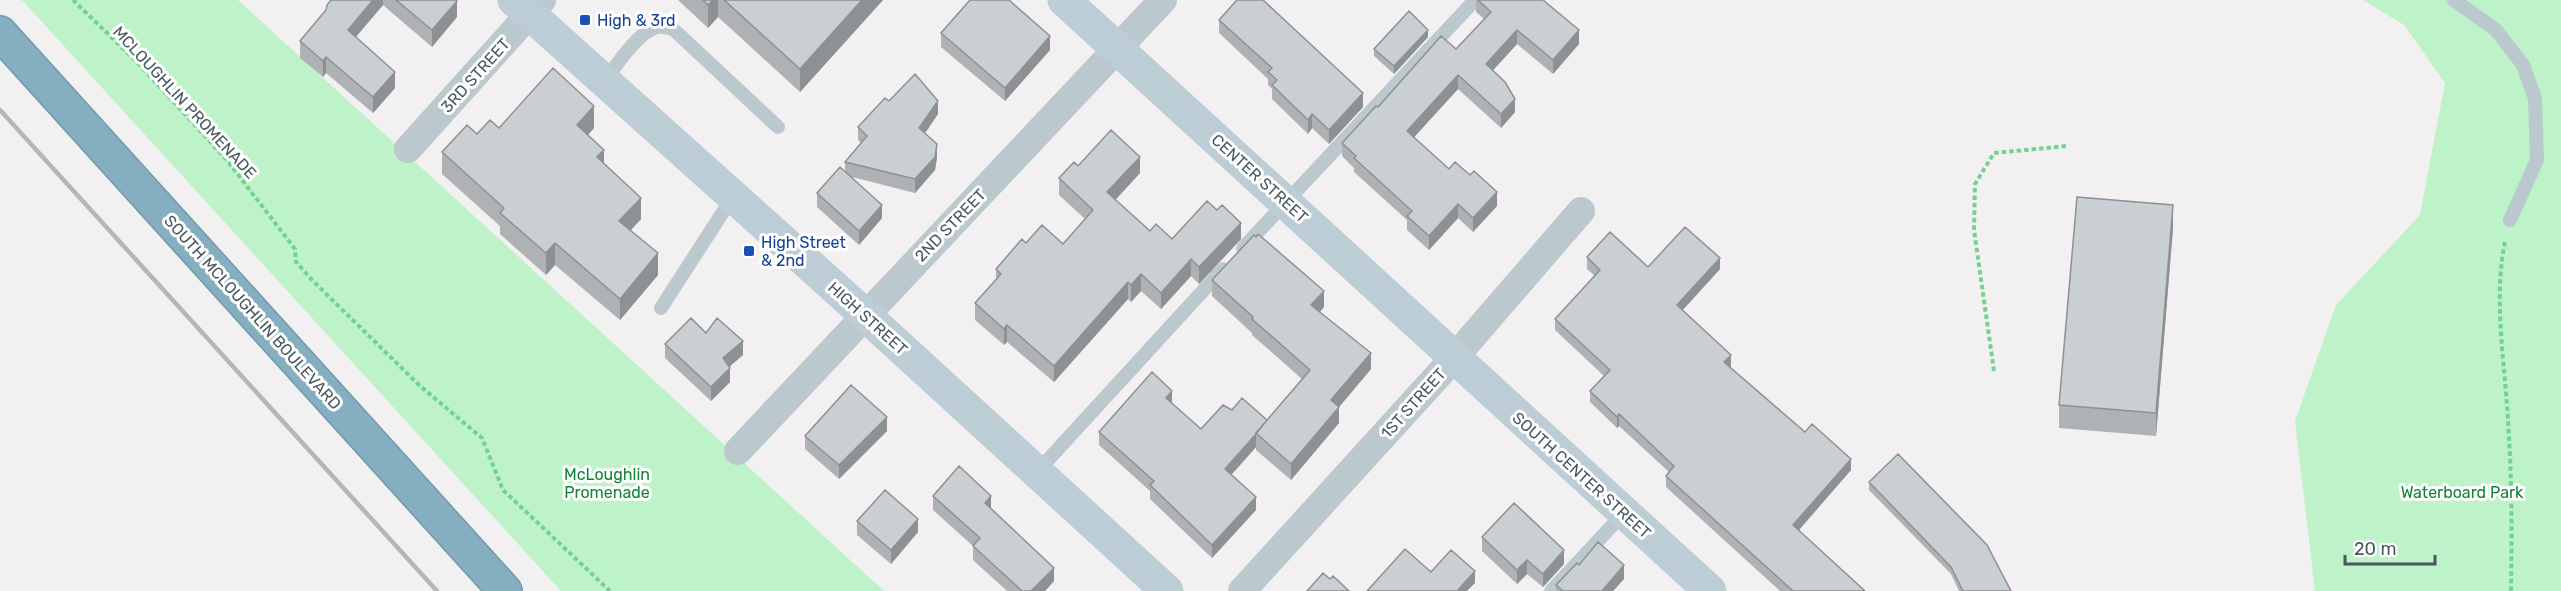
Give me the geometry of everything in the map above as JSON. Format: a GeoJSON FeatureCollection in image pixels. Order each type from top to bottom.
{"type":"FeatureCollection","features":[{"type":"Feature","properties":{"kind":"highway","name":"SOUTH MCLOUGHLIN BOULEVARD"},"geometry":{"type":"LineString","coordinates":[[0,33],[505,591]]}},
{"type":"Feature","properties":{"kind":"street","name":"CENTER STREET"},"geometry":{"type":"LineString","coordinates":[[1064,0],[1454,358]]}},
{"type":"Feature","properties":{"kind":"street","name":"2ND STREET"},"geometry":{"type":"LineString","coordinates":[[738,451],[1163,0]]}},
{"type":"Feature","properties":{"kind":"street","name":"HIGH STREET"},"geometry":{"type":"LineString","coordinates":[[528,5],[604,82],[1167,591]]}},
{"type":"Feature","properties":{"kind":"street","name":"3RD STREET"},"geometry":{"type":"LineString","coordinates":[[408,149],[528,5]]}},
{"type":"Feature","properties":{"kind":"street","name":"1ST STREET"},"geometry":{"type":"LineString","coordinates":[[1242,591],[1454,358],[1581,211]]}},
{"type":"Feature","properties":{"kind":"street","name":"SOUTH CENTER STREET"},"geometry":{"type":"LineString","coordinates":[[1454,358],[1710,591]]}},
{"type":"Feature","properties":{"kind":"lane"},"geometry":{"type":"LineString","coordinates":[[1036,473],[1474,0]]}},
{"type":"Feature","properties":{"kind":"lane"},"geometry":{"type":"LineString","coordinates":[[2454,0],[2496,30],[2523,65],[2535,98],[2537,160],[2510,220]]}},
{"type":"Feature","properties":{"kind":"lane"},"geometry":{"type":"LineString","coordinates":[[604,82],[622,56],[647,33],[659,26],[673,29],[778,127]]}},
{"type":"Feature","properties":{"kind":"lane"},"geometry":{"type":"LineString","coordinates":[[661,308],[732,198]]}},
{"type":"Feature","properties":{"kind":"lane"},"geometry":{"type":"LineString","coordinates":[[1551,591],[1624,513]]}},
{"type":"Feature","properties":{"kind":"path","name":"MCLOUGHLIN PROMENADE"},"geometry":{"type":"LineString","coordinates":[[73,0],[135,61],[234,168],[295,249],[297,262],[313,281],[419,385],[482,438],[503,490],[610,591]]}},
{"type":"Feature","properties":{"kind":"path"},"geometry":{"type":"LineString","coordinates":[[1994,371],[1974,230],[1975,183],[1994,153],[2067,146]]}},
{"type":"Feature","properties":{"kind":"path"},"geometry":{"type":"LineString","coordinates":[[2510,220],[2502,259],[2499,297],[2513,508],[2511,591]]}},
{"type":"Feature","properties":{"kind":"green space","name":"McLoughlin Promenade"},"geometry":{"type":"Polygon","coordinates":[[[22,0],[238,0],[884,591],[561,591],[22,0]]]}},
{"type":"Feature","properties":{"kind":"green space","name":"Waterboard Park"},"geometry":{"type":"Polygon","coordinates":[[[2363,0],[2561,0],[2561,591],[2315,591],[2295,421],[2336,305],[2420,215],[2445,83],[2404,25],[2363,0]]]}},
{"type":"Feature","properties":{"kind":"building"},"geometry":{"type":"Polygon","coordinates":[[[331,0],[373,0],[348,30],[395,72],[373,97],[326,57],[323,61],[300,41],[326,10],[331,0]]]}},
{"type":"Feature","properties":{"kind":"building"},"geometry":{"type":"Polygon","coordinates":[[[396,0],[456,0],[457,1],[432,30],[396,0]]]}},
{"type":"Feature","properties":{"kind":"building"},"geometry":{"type":"Polygon","coordinates":[[[703,0],[713,0],[708,5],[703,0]]]}},
{"type":"Feature","properties":{"kind":"building"},"geometry":{"type":"Polygon","coordinates":[[[724,0],[862,0],[800,69],[724,0]]]}},
{"type":"Feature","properties":{"kind":"building"},"geometry":{"type":"Polygon","coordinates":[[[970,0],[1009,0],[1050,36],[1005,88],[941,33],[970,0]]]}},
{"type":"Feature","properties":{"kind":"building"},"geometry":{"type":"Polygon","coordinates":[[[1237,0],[1263,0],[1363,93],[1329,130],[1312,114],[1308,120],[1272,85],[1277,80],[1268,72],[1272,68],[1219,20],[1237,0]]]}},
{"type":"Feature","properties":{"kind":"building"},"geometry":{"type":"Polygon","coordinates":[[[1478,0],[1543,0],[1579,30],[1553,60],[1517,30],[1486,64],[1505,82],[1515,99],[1501,114],[1458,75],[1407,131],[1449,169],[1455,162],[1470,175],[1474,171],[1497,192],[1473,218],[1458,204],[1429,236],[1407,216],[1412,211],[1354,158],[1356,156],[1342,143],[1376,106],[1378,107],[1441,36],[1456,49],[1491,12],[1478,0]]]}},
{"type":"Feature","properties":{"kind":"building"},"geometry":{"type":"Polygon","coordinates":[[[1409,11],[1428,30],[1394,66],[1374,49],[1409,11]]]}},
{"type":"Feature","properties":{"kind":"building"},"geometry":{"type":"Polygon","coordinates":[[[553,68],[594,106],[577,125],[604,150],[597,157],[641,198],[619,221],[658,253],[620,299],[555,243],[546,253],[500,213],[504,208],[442,152],[467,125],[477,134],[490,120],[499,128],[553,68]]]}},
{"type":"Feature","properties":{"kind":"building"},"geometry":{"type":"Polygon","coordinates":[[[915,74],[938,101],[919,128],[937,144],[935,157],[915,179],[845,162],[867,136],[858,127],[885,98],[889,101],[915,74]]]}},
{"type":"Feature","properties":{"kind":"building"},"geometry":{"type":"Polygon","coordinates":[[[1111,130],[1140,157],[1107,192],[1150,231],[1156,224],[1172,239],[1207,201],[1217,210],[1222,205],[1241,223],[1199,267],[1191,259],[1161,293],[1141,274],[1131,285],[1128,282],[1054,366],[1007,325],[1004,329],[975,303],[1001,274],[996,269],[1022,239],[1026,243],[1042,225],[1063,244],[1093,210],[1059,178],[1074,162],[1078,166],[1111,130]]]}},
{"type":"Feature","properties":{"kind":"building"},"geometry":{"type":"Polygon","coordinates":[[[840,167],[882,205],[859,231],[817,193],[840,167]]]}},
{"type":"Feature","properties":{"kind":"building"},"geometry":{"type":"Polygon","coordinates":[[[2077,197],[2173,205],[2156,413],[2059,405],[2077,197]]]}},
{"type":"Feature","properties":{"kind":"building"},"geometry":{"type":"Polygon","coordinates":[[[1685,227],[1720,258],[1677,305],[1731,355],[1724,362],[1805,432],[1812,424],[1851,459],[1793,525],[1865,591],[1793,591],[1666,476],[1674,466],[1619,414],[1617,417],[1590,391],[1610,370],[1555,319],[1600,270],[1587,257],[1610,232],[1648,267],[1685,227]]]}},
{"type":"Feature","properties":{"kind":"building"},"geometry":{"type":"Polygon","coordinates":[[[1258,234],[1324,291],[1311,305],[1371,353],[1331,400],[1339,407],[1291,464],[1256,433],[1310,370],[1212,280],[1254,235],[1256,237],[1258,234]]]}},
{"type":"Feature","properties":{"kind":"building"},"geometry":{"type":"Polygon","coordinates":[[[691,318],[706,333],[717,318],[743,341],[723,358],[730,368],[711,387],[665,344],[691,318]]]}},
{"type":"Feature","properties":{"kind":"building"},"geometry":{"type":"Polygon","coordinates":[[[1152,372],[1172,391],[1166,398],[1201,429],[1223,405],[1232,410],[1242,398],[1267,420],[1225,469],[1256,497],[1212,545],[1150,485],[1154,481],[1099,432],[1152,372]]]}},
{"type":"Feature","properties":{"kind":"building"},"geometry":{"type":"Polygon","coordinates":[[[851,385],[887,417],[839,465],[805,436],[851,385]]]}},
{"type":"Feature","properties":{"kind":"building"},"geometry":{"type":"Polygon","coordinates":[[[1898,454],[1987,545],[2011,591],[1963,591],[1951,567],[1869,482],[1898,454]]]}},
{"type":"Feature","properties":{"kind":"building"},"geometry":{"type":"Polygon","coordinates":[[[959,466],[991,496],[985,503],[1054,568],[1031,591],[1022,591],[973,546],[980,538],[933,496],[959,466]]]}},
{"type":"Feature","properties":{"kind":"building"},"geometry":{"type":"Polygon","coordinates":[[[885,490],[918,519],[891,550],[857,521],[885,490]]]}},
{"type":"Feature","properties":{"kind":"building"},"geometry":{"type":"Polygon","coordinates":[[[1514,503],[1564,550],[1543,574],[1527,560],[1517,570],[1482,537],[1514,503]]]}},
{"type":"Feature","properties":{"kind":"building"},"geometry":{"type":"Polygon","coordinates":[[[1598,542],[1624,565],[1602,591],[1563,591],[1556,585],[1577,563],[1579,565],[1598,542]]]}},
{"type":"Feature","properties":{"kind":"building"},"geometry":{"type":"Polygon","coordinates":[[[1405,549],[1431,572],[1451,550],[1475,571],[1457,591],[1367,591],[1405,549]]]}},
{"type":"Feature","properties":{"kind":"building"},"geometry":{"type":"Polygon","coordinates":[[[1323,573],[1330,579],[1333,576],[1349,591],[1307,591],[1323,573]]]}},
{"type":"Feature","properties":{"kind":"railway"},"geometry":{"type":"LineString","coordinates":[[0,110],[437,591]]}},
{"type":"Feature","properties":{"kind":"place","name":"High & 3rd"},"geometry":{"type":"Point","coordinates":[585,20]}},
{"type":"Feature","properties":{"kind":"place","name":"High Street & 2nd"},"geometry":{"type":"Point","coordinates":[749,251]}}]}
